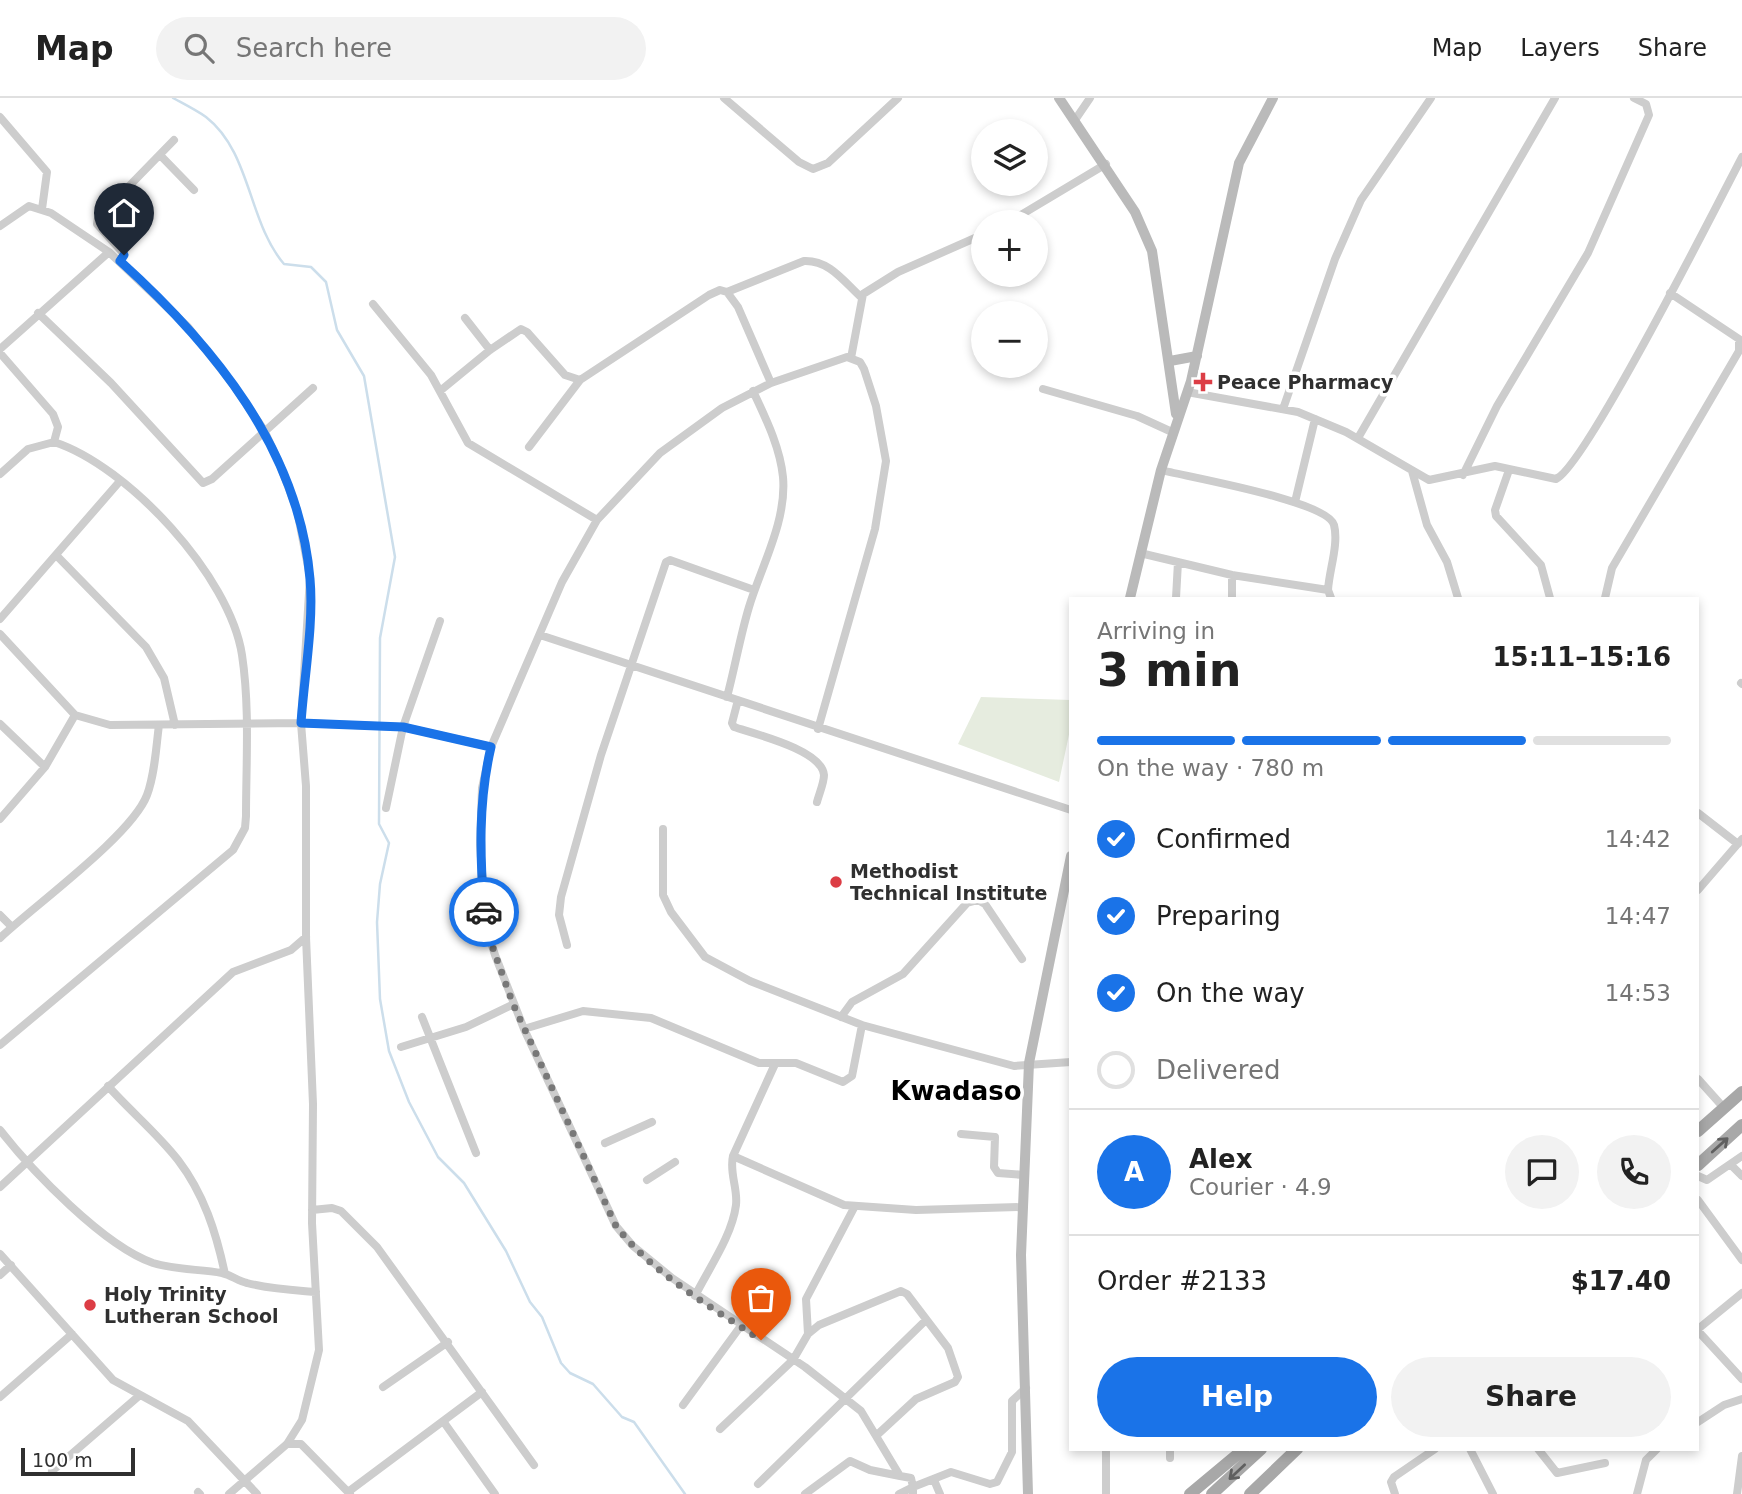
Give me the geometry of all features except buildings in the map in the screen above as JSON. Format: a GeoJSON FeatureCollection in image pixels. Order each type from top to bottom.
{"type":"FeatureCollection","features":[{"type":"Feature","properties":{"kind":"main road"},"geometry":{"type":"LineString","coordinates":[[1699,1130],[1742,1091]]}},
{"type":"Feature","properties":{"kind":"main road"},"geometry":{"type":"LineString","coordinates":[[1699,1164],[1742,1125]]}},
{"type":"Feature","properties":{"kind":"main road"},"geometry":{"type":"LineString","coordinates":[[1212,1494],[1259,1451]]}},
{"type":"Feature","properties":{"kind":"main road"},"geometry":{"type":"LineString","coordinates":[[1250,1494],[1295,1451]]}},
{"type":"Feature","properties":{"kind":"main road"},"geometry":{"type":"LineString","coordinates":[[1189,1494],[1231,1454]]}},
{"type":"Feature","properties":{"kind":"street"},"geometry":{"type":"LineString","coordinates":[[724,98],[799,162],[813,169],[828,163],[898,98]]}},
{"type":"Feature","properties":{"kind":"street"},"geometry":{"type":"LineString","coordinates":[[1059,98],[1106,164],[1135,212],[1152,251],[1177,417]]}},
{"type":"Feature","properties":{"kind":"street"},"geometry":{"type":"LineString","coordinates":[[1075,120],[1090,98]]}},
{"type":"Feature","properties":{"kind":"street"},"geometry":{"type":"LineString","coordinates":[[1130,597],[1161,470],[1197,356],[1239,163],[1273,98]]}},
{"type":"Feature","properties":{"kind":"street"},"geometry":{"type":"LineString","coordinates":[[1283,409],[1335,260],[1361,200],[1431,98]]}},
{"type":"Feature","properties":{"kind":"street"},"geometry":{"type":"LineString","coordinates":[[1358,438],[1555,98]]}},
{"type":"Feature","properties":{"kind":"street"},"geometry":{"type":"LineString","coordinates":[[1463,475],[1497,406],[1593,243],[1649,115],[1647,104],[1634,98]]}},
{"type":"Feature","properties":{"kind":"street"},"geometry":{"type":"LineString","coordinates":[[0,117],[47,172],[43,209]]}},
{"type":"Feature","properties":{"kind":"street"},"geometry":{"type":"LineString","coordinates":[[120,261],[124,254],[99,226],[98,218],[174,140]]}},
{"type":"Feature","properties":{"kind":"street"},"geometry":{"type":"LineString","coordinates":[[160,155],[194,190]]}},
{"type":"Feature","properties":{"kind":"street"},"geometry":{"type":"LineString","coordinates":[[1187,392],[1283,409],[1315,419],[1358,438],[1412,471],[1433,480],[1463,475],[1490,466],[1556,480],[1568,471],[1600,420],[1742,157]]}},
{"type":"Feature","properties":{"kind":"street"},"geometry":{"type":"LineString","coordinates":[[1029,210],[1106,164]]}},
{"type":"Feature","properties":{"kind":"street"},"geometry":{"type":"LineString","coordinates":[[0,226],[29,206],[43,209],[109,252],[188,327],[264,430],[297,510],[310,577],[301,723],[306,786],[306,937],[313,1104],[312,1210],[319,1350],[302,1420],[287,1444],[229,1494]]}},
{"type":"Feature","properties":{"kind":"street"},"geometry":{"type":"LineString","coordinates":[[851,358],[862,298],[868,290],[898,272],[971,240]]}},
{"type":"Feature","properties":{"kind":"street"},"geometry":{"type":"LineString","coordinates":[[54,442],[57,420],[0,351],[38,313],[109,252]]}},
{"type":"Feature","properties":{"kind":"street"},"geometry":{"type":"LineString","coordinates":[[727,292],[804,261],[817,261],[828,266],[862,298]]}},
{"type":"Feature","properties":{"kind":"street"},"geometry":{"type":"LineString","coordinates":[[529,447],[580,380],[720,290],[727,292],[738,307],[771,383]]}},
{"type":"Feature","properties":{"kind":"street"},"geometry":{"type":"LineString","coordinates":[[1605,597],[1612,568],[1739,351],[1741,338],[1670,293]]}},
{"type":"Feature","properties":{"kind":"street"},"geometry":{"type":"LineString","coordinates":[[373,304],[440,391],[468,443],[597,520]]}},
{"type":"Feature","properties":{"kind":"street"},"geometry":{"type":"LineString","coordinates":[[38,313],[111,383],[203,483],[212,479],[313,388]]}},
{"type":"Feature","properties":{"kind":"street"},"geometry":{"type":"LineString","coordinates":[[466,318],[490,350]]}},
{"type":"Feature","properties":{"kind":"street"},"geometry":{"type":"LineString","coordinates":[[440,391],[490,350],[517,331],[524,330],[565,375],[580,380]]}},
{"type":"Feature","properties":{"kind":"street"},"geometry":{"type":"LineString","coordinates":[[1170,361],[1197,356]]}},
{"type":"Feature","properties":{"kind":"street"},"geometry":{"type":"LineString","coordinates":[[818,729],[875,529],[886,461],[886,447],[864,369],[851,358],[841,357],[771,383],[722,408],[660,453],[597,520],[570,564],[491,747],[482,788],[480,836],[484,911],[490,940],[524,1029],[616,1226],[633,1246],[695,1296],[793,1360],[861,1411],[900,1476]]}},
{"type":"Feature","properties":{"kind":"street"},"geometry":{"type":"LineString","coordinates":[[1043,389],[1137,416],[1172,432]]}},
{"type":"Feature","properties":{"kind":"street"},"geometry":{"type":"LineString","coordinates":[[727,697],[754,590],[777,526],[783,478],[776,447],[753,391]]}},
{"type":"Feature","properties":{"kind":"street"},"geometry":{"type":"LineString","coordinates":[[1296,502],[1315,419]]}},
{"type":"Feature","properties":{"kind":"street"},"geometry":{"type":"LineString","coordinates":[[0,474],[28,449],[54,442],[85,454],[168,523],[186,544],[228,613],[242,656],[246,723],[246,816],[244,828],[233,850],[0,1045]]}},
{"type":"Feature","properties":{"kind":"street"},"geometry":{"type":"LineString","coordinates":[[1140,553],[1329,594],[1334,524],[1326,514],[1296,502],[1161,470]]}},
{"type":"Feature","properties":{"kind":"street"},"geometry":{"type":"LineString","coordinates":[[1509,470],[1495,510],[1496,516],[1541,565],[1550,597]]}},
{"type":"Feature","properties":{"kind":"street"},"geometry":{"type":"LineString","coordinates":[[1412,471],[1426,520],[1447,562],[1458,597]]}},
{"type":"Feature","properties":{"kind":"street"},"geometry":{"type":"LineString","coordinates":[[0,619],[120,481]]}},
{"type":"Feature","properties":{"kind":"street"},"geometry":{"type":"LineString","coordinates":[[57,556],[146,648],[164,678],[175,725]]}},
{"type":"Feature","properties":{"kind":"street"},"geometry":{"type":"LineString","coordinates":[[567,946],[559,915],[561,897],[601,755],[632,666],[642,626],[668,560],[754,590]]}},
{"type":"Feature","properties":{"kind":"street"},"geometry":{"type":"LineString","coordinates":[[1176,597],[1178,562]]}},
{"type":"Feature","properties":{"kind":"street"},"geometry":{"type":"LineString","coordinates":[[1232,575],[1233,597]]}},
{"type":"Feature","properties":{"kind":"street"},"geometry":{"type":"LineString","coordinates":[[386,808],[403,727],[440,621]]}},
{"type":"Feature","properties":{"kind":"street"},"geometry":{"type":"LineString","coordinates":[[0,634],[75,715],[110,725],[301,723],[403,727],[491,747]]}},
{"type":"Feature","properties":{"kind":"street"},"geometry":{"type":"LineString","coordinates":[[540,635],[818,729],[1069,809]]}},
{"type":"Feature","properties":{"kind":"street"},"geometry":{"type":"LineString","coordinates":[[738,700],[732,723],[734,727],[807,752],[821,767],[824,775],[817,802]]}},
{"type":"Feature","properties":{"kind":"street"},"geometry":{"type":"LineString","coordinates":[[1,818],[45,767],[60,746],[75,715]]}},
{"type":"Feature","properties":{"kind":"street"},"geometry":{"type":"LineString","coordinates":[[0,724],[45,767]]}},
{"type":"Feature","properties":{"kind":"street"},"geometry":{"type":"LineString","coordinates":[[0,939],[92,858],[141,808],[150,784],[159,725]]}},
{"type":"Feature","properties":{"kind":"street"},"geometry":{"type":"LineString","coordinates":[[1699,814],[1740,842],[1699,889]]}},
{"type":"Feature","properties":{"kind":"street"},"geometry":{"type":"LineString","coordinates":[[663,829],[663,895],[671,912],[705,957],[750,981],[862,1025],[1014,1066],[1069,1062]]}},
{"type":"Feature","properties":{"kind":"street"},"geometry":{"type":"LineString","coordinates":[[1028,1494],[1022,1207],[1029,1063],[1069,866]]}},
{"type":"Feature","properties":{"kind":"street"},"geometry":{"type":"LineString","coordinates":[[841,1017],[852,1002],[903,974],[967,903],[978,900],[985,904],[1022,958]]}},
{"type":"Feature","properties":{"kind":"street"},"geometry":{"type":"LineString","coordinates":[[0,915],[12,927]]}},
{"type":"Feature","properties":{"kind":"street"},"geometry":{"type":"LineString","coordinates":[[0,1187],[237,969],[290,950],[306,937]]}},
{"type":"Feature","properties":{"kind":"street"},"geometry":{"type":"LineString","coordinates":[[401,1047],[471,1025],[513,1004]]}},
{"type":"Feature","properties":{"kind":"street"},"geometry":{"type":"LineString","coordinates":[[524,1029],[583,1011],[651,1018],[759,1063],[796,1063],[846,1082],[852,1076],[862,1025]]}},
{"type":"Feature","properties":{"kind":"street"},"geometry":{"type":"LineString","coordinates":[[422,1017],[476,1153]]}},
{"type":"Feature","properties":{"kind":"street"},"geometry":{"type":"LineString","coordinates":[[695,1296],[727,1233],[737,1204],[731,1171],[733,1156],[775,1064]]}},
{"type":"Feature","properties":{"kind":"street"},"geometry":{"type":"LineString","coordinates":[[1699,1080],[1724,1108]]}},
{"type":"Feature","properties":{"kind":"street"},"geometry":{"type":"LineString","coordinates":[[108,1086],[177,1159],[197,1188],[214,1228],[225,1273]]}},
{"type":"Feature","properties":{"kind":"street"},"geometry":{"type":"LineString","coordinates":[[605,1143],[652,1122]]}},
{"type":"Feature","properties":{"kind":"street"},"geometry":{"type":"LineString","coordinates":[[0,1130],[27,1165],[113,1240],[135,1255],[163,1266],[225,1273],[241,1282],[270,1289],[316,1292]]}},
{"type":"Feature","properties":{"kind":"street"},"geometry":{"type":"LineString","coordinates":[[961,1134],[995,1137],[994,1167],[998,1173],[1024,1175]]}},
{"type":"Feature","properties":{"kind":"street"},"geometry":{"type":"LineString","coordinates":[[733,1156],[832,1202],[916,1210],[1022,1207]]}},
{"type":"Feature","properties":{"kind":"street"},"geometry":{"type":"LineString","coordinates":[[1699,1177],[1705,1181],[1742,1157]]}},
{"type":"Feature","properties":{"kind":"street"},"geometry":{"type":"LineString","coordinates":[[648,1180],[675,1162]]}},
{"type":"Feature","properties":{"kind":"street"},"geometry":{"type":"LineString","coordinates":[[1731,1165],[1742,1176]]}},
{"type":"Feature","properties":{"kind":"street"},"geometry":{"type":"LineString","coordinates":[[1699,1201],[1742,1260]]}},
{"type":"Feature","properties":{"kind":"street"},"geometry":{"type":"LineString","coordinates":[[808,1334],[806,1299],[855,1206]]}},
{"type":"Feature","properties":{"kind":"street"},"geometry":{"type":"LineString","coordinates":[[312,1210],[332,1208],[349,1218],[377,1247],[534,1465]]}},
{"type":"Feature","properties":{"kind":"street"},"geometry":{"type":"LineString","coordinates":[[0,1254],[113,1380],[173,1410],[188,1421],[257,1494]]}},
{"type":"Feature","properties":{"kind":"street"},"geometry":{"type":"LineString","coordinates":[[0,1275],[10,1265]]}},
{"type":"Feature","properties":{"kind":"street"},"geometry":{"type":"LineString","coordinates":[[720,1429],[793,1360],[808,1334],[822,1322],[901,1291],[907,1294],[948,1348],[958,1377],[955,1382],[916,1399],[877,1435]]}},
{"type":"Feature","properties":{"kind":"street"},"geometry":{"type":"LineString","coordinates":[[1699,1329],[1742,1293]]}},
{"type":"Feature","properties":{"kind":"street"},"geometry":{"type":"LineString","coordinates":[[758,1485],[926,1320]]}},
{"type":"Feature","properties":{"kind":"street"},"geometry":{"type":"LineString","coordinates":[[683,1405],[740,1326]]}},
{"type":"Feature","properties":{"kind":"street"},"geometry":{"type":"LineString","coordinates":[[1699,1331],[1742,1378]]}},
{"type":"Feature","properties":{"kind":"street"},"geometry":{"type":"LineString","coordinates":[[0,1398],[72,1334]]}},
{"type":"Feature","properties":{"kind":"street"},"geometry":{"type":"LineString","coordinates":[[383,1387],[448,1342]]}},
{"type":"Feature","properties":{"kind":"street"},"geometry":{"type":"LineString","coordinates":[[899,1494],[913,1491],[951,1472],[990,1484],[999,1480],[1012,1452],[1012,1401],[1026,1388]]}},
{"type":"Feature","properties":{"kind":"street"},"geometry":{"type":"LineString","coordinates":[[287,1444],[301,1444],[349,1493],[482,1392]]}},
{"type":"Feature","properties":{"kind":"street"},"geometry":{"type":"LineString","coordinates":[[52,1471],[140,1395]]}},
{"type":"Feature","properties":{"kind":"street"},"geometry":{"type":"LineString","coordinates":[[1699,1421],[1724,1405],[1742,1399]]}},
{"type":"Feature","properties":{"kind":"street"},"geometry":{"type":"LineString","coordinates":[[443,1421],[495,1494]]}},
{"type":"Feature","properties":{"kind":"street"},"geometry":{"type":"LineString","coordinates":[[1106,1451],[1106,1494]]}},
{"type":"Feature","properties":{"kind":"street"},"geometry":{"type":"LineString","coordinates":[[1395,1494],[1391,1482],[1394,1477],[1432,1451]]}},
{"type":"Feature","properties":{"kind":"street"},"geometry":{"type":"LineString","coordinates":[[1471,1451],[1489,1492]]}},
{"type":"Feature","properties":{"kind":"street"},"geometry":{"type":"LineString","coordinates":[[1540,1451],[1557,1473],[1605,1463]]}},
{"type":"Feature","properties":{"kind":"street"},"geometry":{"type":"LineString","coordinates":[[1637,1494],[1646,1460],[1655,1451]]}},
{"type":"Feature","properties":{"kind":"street"},"geometry":{"type":"LineString","coordinates":[[1737,1494],[1742,1456]]}},
{"type":"Feature","properties":{"kind":"street"},"geometry":{"type":"LineString","coordinates":[[805,1494],[850,1461],[868,1469],[911,1478],[913,1491]]}},
{"type":"Feature","properties":{"kind":"street"},"geometry":{"type":"LineString","coordinates":[[934,1480],[940,1494]]}},
{"type":"Feature","properties":{"kind":"shaded area"},"geometry":{"type":"Polygon","coordinates":[[[981,697],[1069,700],[1069,734],[1059,782],[958,744],[981,697]]]}},
{"type":"Feature","properties":{"kind":"waterway"},"geometry":{"type":"LineString","coordinates":[[173,98],[206,117],[221,132],[241,168],[272,247],[284,264],[311,267],[326,282],[337,330],[364,376],[395,557],[380,638],[379,824],[389,843],[380,884],[377,922],[380,999],[389,1051],[409,1102],[438,1157],[464,1183],[506,1251],[530,1302],[542,1317],[561,1363],[570,1373],[593,1384],[622,1417],[634,1422],[685,1494]]}},
{"type":"Feature","properties":{"kind":"way so far"},"geometry":{"type":"LineString","coordinates":[[484,912],[490,940],[513,1004],[616,1226],[633,1246],[672,1278],[761,1340]]}},
{"type":"Feature","properties":{"kind":"place","name":"Peace Pharmacy"},"geometry":{"type":"Point","coordinates":[1203,382]}},
{"type":"Feature","properties":{"kind":"place","name":"Methodist Technical Institute"},"geometry":{"type":"Point","coordinates":[836,882]}},
{"type":"Feature","properties":{"kind":"place","name":"Holy Trinity Lutheran School"},"geometry":{"type":"Point","coordinates":[90,1305]}},
{"type":"Feature","properties":{"kind":"district","name":"Kwadaso"},"geometry":{"type":"Point","coordinates":[956,1091]}},
{"type":"Feature","properties":{"kind":"route"},"geometry":{"type":"LineString","coordinates":[[124,255],[120,261],[188,327],[252,410],[264,430],[290,489],[297,510],[310,577],[311,600],[301,723],[403,727],[491,747],[482,788],[480,836],[484,912]]}}]}
